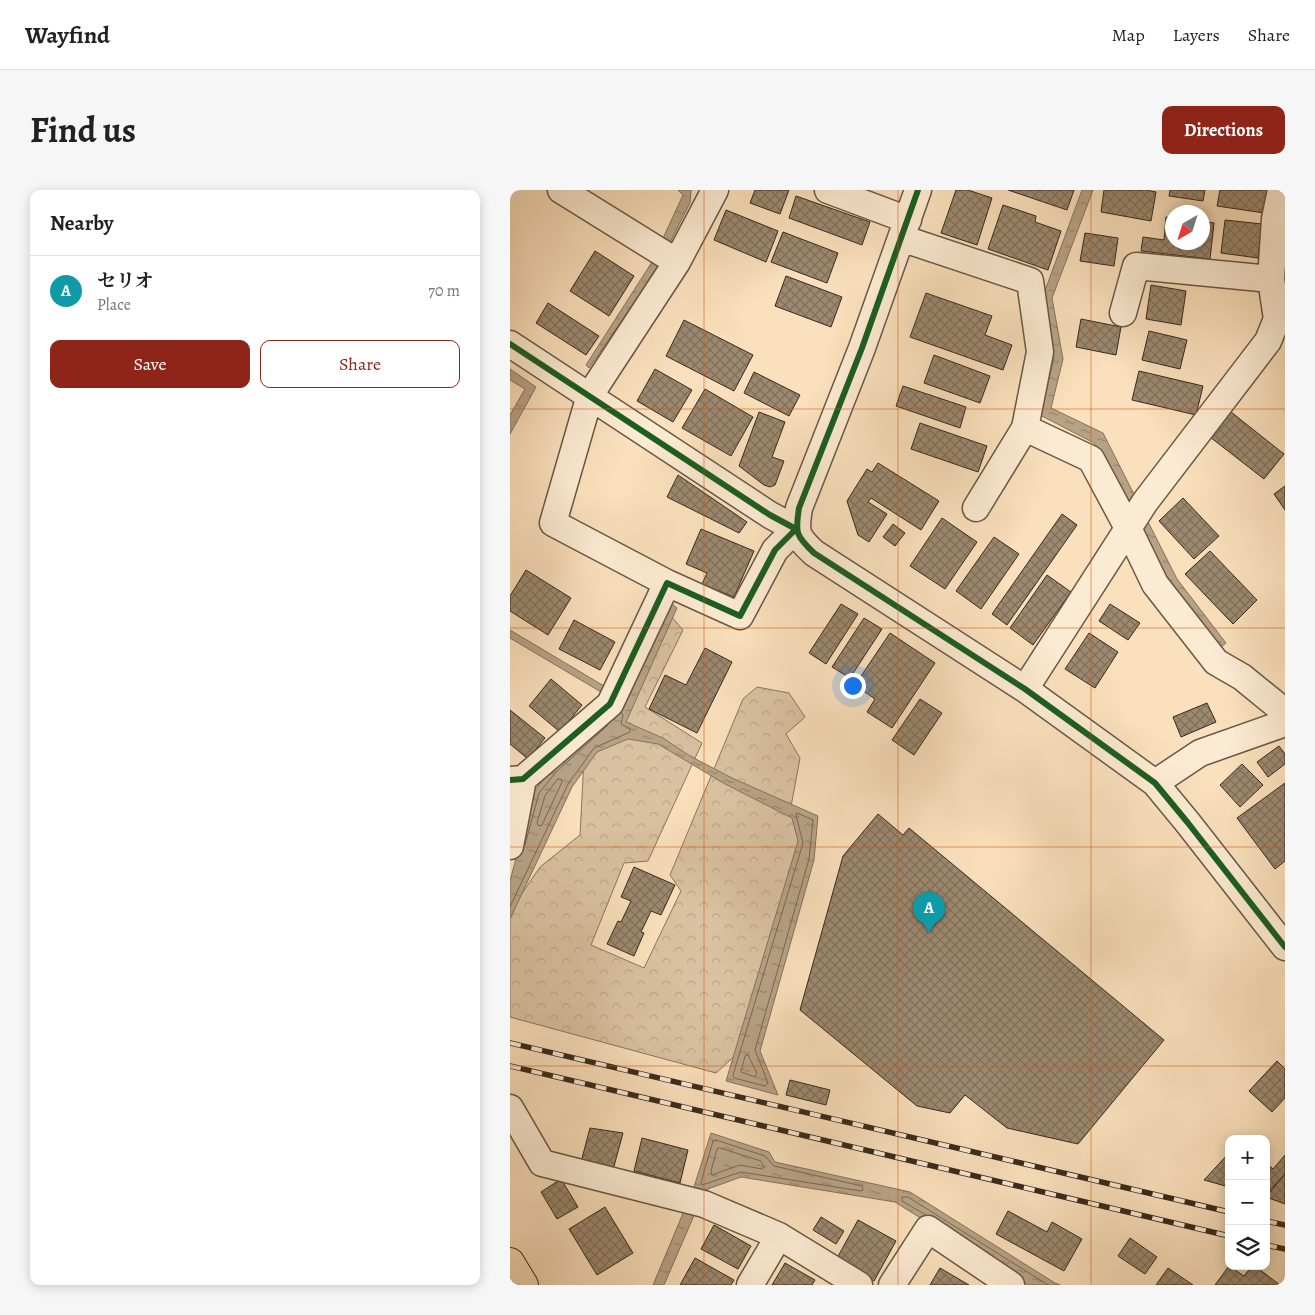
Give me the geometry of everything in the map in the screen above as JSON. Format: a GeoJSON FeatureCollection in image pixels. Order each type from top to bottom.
{"type":"FeatureCollection","features":[{"type":"Feature","properties":{"kind":"highway"},"geometry":{"type":"LineString","coordinates":[[510,1262],[524,1285]]}},
{"type":"Feature","properties":{"kind":"street"},"geometry":{"type":"LineString","coordinates":[[561,190],[676,262]]}},
{"type":"Feature","properties":{"kind":"street"},"geometry":{"type":"LineString","coordinates":[[715,190],[676,262],[590,396],[553,523],[667,583],[740,616],[776,550],[796,528],[799,508],[862,348],[918,190]]}},
{"type":"Feature","properties":{"kind":"street"},"geometry":{"type":"LineString","coordinates":[[828,190],[905,229],[1030,281],[1040,352],[1025,428],[976,508]]}},
{"type":"Feature","properties":{"kind":"street"},"geometry":{"type":"LineString","coordinates":[[1025,689],[1145,502],[1281,322],[1271,279],[1275,220],[1281,190]]}},
{"type":"Feature","properties":{"kind":"street"},"geometry":{"type":"LineString","coordinates":[[1123,314],[1136,266],[1271,279]]}},
{"type":"Feature","properties":{"kind":"street"},"geometry":{"type":"LineString","coordinates":[[510,344],[770,515],[796,528],[803,542],[814,553],[1025,689],[1155,783],[1285,947]]}},
{"type":"Feature","properties":{"kind":"street"},"geometry":{"type":"LineString","coordinates":[[1025,428],[1091,459],[1128,528],[1154,584],[1216,662],[1242,677],[1285,712]]}},
{"type":"Feature","properties":{"kind":"street"},"geometry":{"type":"LineString","coordinates":[[510,846],[516,779],[610,704],[667,583]]}},
{"type":"Feature","properties":{"kind":"street"},"geometry":{"type":"LineString","coordinates":[[1155,783],[1200,753],[1285,723]]}},
{"type":"Feature","properties":{"kind":"street"},"geometry":{"type":"LineString","coordinates":[[510,1108],[542,1163],[694,1201],[778,1236],[860,1285]]}},
{"type":"Feature","properties":{"kind":"street"},"geometry":{"type":"LineString","coordinates":[[892,1285],[928,1229],[1011,1285]]}},
{"type":"Feature","properties":{"kind":"street"},"geometry":{"type":"LineString","coordinates":[[750,1285],[778,1236]]}},
{"type":"Feature","properties":{"kind":"green space"},"geometry":{"type":"Polygon","coordinates":[[[669,614],[683,630],[645,707],[702,743],[648,861],[624,863],[591,945],[644,968],[681,891],[670,875],[743,699],[757,687],[789,693],[805,717],[786,734],[800,758],[790,812],[807,845],[738,1053],[716,1073],[510,1017],[510,911],[540,867],[580,835],[584,759],[669,614]]]}},
{"type":"Feature","properties":{"kind":"water"},"geometry":{"type":"Polygon","coordinates":[[[678,190],[691,190],[690,203],[654,274],[589,368],[586,365],[652,262],[683,195],[678,190]]]}},
{"type":"Feature","properties":{"kind":"water"},"geometry":{"type":"Polygon","coordinates":[[[1082,190],[1093,190],[1052,298],[1063,359],[1051,408],[1103,433],[1177,579],[1226,643],[1220,648],[1170,587],[1094,443],[1040,415],[1054,358],[1043,296],[1082,190]]]}},
{"type":"Feature","properties":{"kind":"water"},"geometry":{"type":"Polygon","coordinates":[[[510,369],[536,387],[510,434],[510,415],[525,389],[510,380],[510,369]]]}},
{"type":"Feature","properties":{"kind":"water"},"geometry":{"type":"Polygon","coordinates":[[[671,603],[677,608],[626,722],[663,738],[690,756],[732,778],[818,816],[814,860],[760,1051],[778,1095],[726,1081],[798,841],[792,818],[725,784],[658,744],[628,739],[597,752],[572,787],[510,919],[510,881],[534,791],[552,769],[671,603]]]}},
{"type":"Feature","properties":{"kind":"water"},"geometry":{"type":"Polygon","coordinates":[[[510,630],[604,686],[601,692],[510,638],[510,630]]]}},
{"type":"Feature","properties":{"kind":"water"},"geometry":{"type":"Polygon","coordinates":[[[711,1133],[769,1152],[775,1162],[910,1192],[1060,1285],[1028,1285],[895,1202],[741,1177],[705,1190],[664,1285],[653,1285],[694,1187],[711,1133]]]}},
{"type":"Feature","properties":{"kind":"building"},"geometry":{"type":"Polygon","coordinates":[[[755,190],[789,190],[780,214],[750,203],[755,190]]]}},
{"type":"Feature","properties":{"kind":"building"},"geometry":{"type":"Polygon","coordinates":[[[956,190],[968,190],[992,198],[977,245],[941,233],[956,190]]]}},
{"type":"Feature","properties":{"kind":"building"},"geometry":{"type":"Polygon","coordinates":[[[1008,190],[1074,190],[1067,210],[1008,190]]]}},
{"type":"Feature","properties":{"kind":"building"},"geometry":{"type":"Polygon","coordinates":[[[1104,190],[1146,190],[1156,192],[1151,221],[1101,212],[1104,190]]]}},
{"type":"Feature","properties":{"kind":"building"},"geometry":{"type":"Polygon","coordinates":[[[1170,190],[1205,190],[1203,201],[1169,196],[1170,190]]]}},
{"type":"Feature","properties":{"kind":"building"},"geometry":{"type":"Polygon","coordinates":[[[1220,190],[1268,190],[1264,213],[1217,206],[1220,190]]]}},
{"type":"Feature","properties":{"kind":"building"},"geometry":{"type":"Polygon","coordinates":[[[796,196],[870,222],[862,245],[789,218],[796,196]]]}},
{"type":"Feature","properties":{"kind":"building"},"geometry":{"type":"Polygon","coordinates":[[[1003,205],[1036,216],[1035,222],[1061,231],[1048,270],[988,249],[1003,205]]]}},
{"type":"Feature","properties":{"kind":"building"},"geometry":{"type":"Polygon","coordinates":[[[726,210],[778,231],[766,262],[714,240],[726,210]]]}},
{"type":"Feature","properties":{"kind":"building"},"geometry":{"type":"Polygon","coordinates":[[[1225,220],[1262,224],[1258,258],[1221,253],[1225,220]]]}},
{"type":"Feature","properties":{"kind":"building"},"geometry":{"type":"Polygon","coordinates":[[[1210,222],[1214,223],[1210,259],[1141,251],[1143,237],[1164,240],[1165,228],[1165,250],[1210,250],[1210,222]]]}},
{"type":"Feature","properties":{"kind":"building"},"geometry":{"type":"Polygon","coordinates":[[[783,232],[838,253],[827,283],[771,262],[783,232]]]}},
{"type":"Feature","properties":{"kind":"building"},"geometry":{"type":"Polygon","coordinates":[[[1085,233],[1118,238],[1114,266],[1080,261],[1085,233]]]}},
{"type":"Feature","properties":{"kind":"building"},"geometry":{"type":"Polygon","coordinates":[[[595,251],[634,276],[609,316],[570,291],[595,251]]]}},
{"type":"Feature","properties":{"kind":"building"},"geometry":{"type":"Polygon","coordinates":[[[786,276],[842,297],[831,327],[775,306],[786,276]]]}},
{"type":"Feature","properties":{"kind":"building"},"geometry":{"type":"Polygon","coordinates":[[[1151,285],[1186,291],[1181,325],[1146,319],[1151,285]]]}},
{"type":"Feature","properties":{"kind":"building"},"geometry":{"type":"Polygon","coordinates":[[[926,293],[992,316],[985,335],[1012,345],[1003,370],[910,337],[926,293]]]}},
{"type":"Feature","properties":{"kind":"building"},"geometry":{"type":"Polygon","coordinates":[[[548,303],[599,336],[586,355],[536,323],[548,303]]]}},
{"type":"Feature","properties":{"kind":"building"},"geometry":{"type":"Polygon","coordinates":[[[1081,319],[1121,327],[1116,355],[1076,347],[1081,319]]]}},
{"type":"Feature","properties":{"kind":"building"},"geometry":{"type":"Polygon","coordinates":[[[684,320],[753,355],[734,391],[666,356],[684,320]]]}},
{"type":"Feature","properties":{"kind":"building"},"geometry":{"type":"Polygon","coordinates":[[[1149,331],[1187,340],[1180,369],[1142,360],[1149,331]]]}},
{"type":"Feature","properties":{"kind":"building"},"geometry":{"type":"Polygon","coordinates":[[[934,355],[990,376],[980,403],[924,383],[934,355]]]}},
{"type":"Feature","properties":{"kind":"building"},"geometry":{"type":"Polygon","coordinates":[[[655,369],[692,390],[673,422],[637,401],[655,369]]]}},
{"type":"Feature","properties":{"kind":"building"},"geometry":{"type":"Polygon","coordinates":[[[1139,371],[1203,386],[1196,415],[1132,400],[1139,371]]]}},
{"type":"Feature","properties":{"kind":"building"},"geometry":{"type":"Polygon","coordinates":[[[754,372],[800,395],[789,416],[744,393],[754,372]]]}},
{"type":"Feature","properties":{"kind":"building"},"geometry":{"type":"Polygon","coordinates":[[[903,386],[966,407],[960,428],[896,406],[903,386]]]}},
{"type":"Feature","properties":{"kind":"building"},"geometry":{"type":"Polygon","coordinates":[[[705,389],[753,417],[731,456],[682,428],[705,389]]]}},
{"type":"Feature","properties":{"kind":"building"},"geometry":{"type":"Polygon","coordinates":[[[759,412],[785,422],[772,457],[784,461],[775,485],[770,487],[764,485],[739,466],[759,412]]]}},
{"type":"Feature","properties":{"kind":"building"},"geometry":{"type":"Polygon","coordinates":[[[1231,412],[1284,454],[1264,479],[1210,437],[1231,412]]]}},
{"type":"Feature","properties":{"kind":"building"},"geometry":{"type":"Polygon","coordinates":[[[920,423],[987,446],[978,472],[911,449],[920,423]]]}},
{"type":"Feature","properties":{"kind":"building"},"geometry":{"type":"Polygon","coordinates":[[[878,463],[939,501],[921,530],[871,498],[868,502],[887,514],[869,542],[858,535],[847,501],[867,469],[872,472],[878,463]]]}},
{"type":"Feature","properties":{"kind":"building"},"geometry":{"type":"Polygon","coordinates":[[[678,475],[747,522],[739,533],[667,497],[678,475]]]}},
{"type":"Feature","properties":{"kind":"building"},"geometry":{"type":"Polygon","coordinates":[[[1285,486],[1285,510],[1274,494],[1285,486]]]}},
{"type":"Feature","properties":{"kind":"building"},"geometry":{"type":"Polygon","coordinates":[[[1183,498],[1219,536],[1194,559],[1159,521],[1183,498]]]}},
{"type":"Feature","properties":{"kind":"building"},"geometry":{"type":"Polygon","coordinates":[[[1062,514],[1077,525],[1007,625],[992,614],[1062,514]]]}},
{"type":"Feature","properties":{"kind":"building"},"geometry":{"type":"Polygon","coordinates":[[[942,518],[977,542],[945,589],[910,566],[942,518]]]}},
{"type":"Feature","properties":{"kind":"building"},"geometry":{"type":"Polygon","coordinates":[[[893,524],[905,533],[895,546],[883,537],[893,524]]]}},
{"type":"Feature","properties":{"kind":"building"},"geometry":{"type":"Polygon","coordinates":[[[701,529],[754,551],[734,597],[702,584],[707,573],[686,564],[701,529]]]}},
{"type":"Feature","properties":{"kind":"building"},"geometry":{"type":"Polygon","coordinates":[[[994,537],[1019,554],[981,609],[956,591],[994,537]]]}},
{"type":"Feature","properties":{"kind":"building"},"geometry":{"type":"Polygon","coordinates":[[[1210,551],[1257,600],[1233,624],[1185,574],[1210,551]]]}},
{"type":"Feature","properties":{"kind":"building"},"geometry":{"type":"Polygon","coordinates":[[[526,570],[571,598],[548,635],[510,611],[510,596],[526,570]]]}},
{"type":"Feature","properties":{"kind":"building"},"geometry":{"type":"Polygon","coordinates":[[[1047,575],[1071,592],[1033,645],[1010,628],[1047,575]]]}},
{"type":"Feature","properties":{"kind":"building"},"geometry":{"type":"Polygon","coordinates":[[[841,604],[858,614],[826,664],[809,653],[841,604]]]}},
{"type":"Feature","properties":{"kind":"building"},"geometry":{"type":"Polygon","coordinates":[[[1110,604],[1140,623],[1128,640],[1099,621],[1110,604]]]}},
{"type":"Feature","properties":{"kind":"building"},"geometry":{"type":"Polygon","coordinates":[[[864,618],[882,629],[850,678],[832,667],[864,618]]]}},
{"type":"Feature","properties":{"kind":"building"},"geometry":{"type":"Polygon","coordinates":[[[574,620],[615,642],[600,670],[559,649],[574,620]]]}},
{"type":"Feature","properties":{"kind":"building"},"geometry":{"type":"Polygon","coordinates":[[[890,633],[935,663],[892,728],[867,712],[875,699],[855,685],[890,633]]]}},
{"type":"Feature","properties":{"kind":"building"},"geometry":{"type":"Polygon","coordinates":[[[1089,633],[1118,652],[1095,688],[1065,669],[1089,633]]]}},
{"type":"Feature","properties":{"kind":"building"},"geometry":{"type":"Polygon","coordinates":[[[705,648],[732,662],[697,733],[649,709],[665,675],[686,685],[705,648]]]}},
{"type":"Feature","properties":{"kind":"building"},"geometry":{"type":"Polygon","coordinates":[[[551,679],[582,705],[560,732],[529,706],[551,679]]]}},
{"type":"Feature","properties":{"kind":"building"},"geometry":{"type":"Polygon","coordinates":[[[920,699],[942,713],[914,755],[892,740],[920,699]]]}},
{"type":"Feature","properties":{"kind":"building"},"geometry":{"type":"Polygon","coordinates":[[[1207,703],[1216,722],[1181,737],[1173,717],[1207,703]]]}},
{"type":"Feature","properties":{"kind":"building"},"geometry":{"type":"Polygon","coordinates":[[[510,710],[545,738],[528,759],[510,744],[510,710]]]}},
{"type":"Feature","properties":{"kind":"building"},"geometry":{"type":"Polygon","coordinates":[[[1279,746],[1285,754],[1285,764],[1268,777],[1257,762],[1279,746]]]}},
{"type":"Feature","properties":{"kind":"building"},"geometry":{"type":"Polygon","coordinates":[[[1242,764],[1263,785],[1240,807],[1220,785],[1242,764]]]}},
{"type":"Feature","properties":{"kind":"building"},"geometry":{"type":"Polygon","coordinates":[[[1285,783],[1285,861],[1275,869],[1237,818],[1285,783]]]}},
{"type":"Feature","properties":{"kind":"building"},"geometry":{"type":"Polygon","coordinates":[[[878,814],[903,835],[909,828],[1164,1040],[1078,1144],[1007,1128],[965,1095],[950,1113],[917,1106],[800,1010],[843,856],[878,814]]]}},
{"type":"Feature","properties":{"kind":"building"},"geometry":{"type":"Polygon","coordinates":[[[634,867],[675,885],[661,915],[651,911],[641,932],[644,933],[634,956],[607,944],[618,921],[621,922],[631,901],[621,897],[634,867]]]}},
{"type":"Feature","properties":{"kind":"building"},"geometry":{"type":"Polygon","coordinates":[[[1277,1061],[1285,1069],[1285,1098],[1272,1112],[1249,1091],[1277,1061]]]}},
{"type":"Feature","properties":{"kind":"building"},"geometry":{"type":"Polygon","coordinates":[[[790,1080],[830,1090],[826,1105],[786,1095],[790,1080]]]}},
{"type":"Feature","properties":{"kind":"building"},"geometry":{"type":"Polygon","coordinates":[[[590,1128],[623,1133],[613,1170],[581,1162],[590,1128]]]}},
{"type":"Feature","properties":{"kind":"building"},"geometry":{"type":"Polygon","coordinates":[[[642,1138],[688,1150],[680,1183],[634,1171],[642,1138]]]}},
{"type":"Feature","properties":{"kind":"building"},"geometry":{"type":"Polygon","coordinates":[[[1285,1155],[1285,1174],[1270,1191],[1270,1166],[1273,1169],[1285,1155]]]}},
{"type":"Feature","properties":{"kind":"building"},"geometry":{"type":"Polygon","coordinates":[[[1225,1157],[1225,1186],[1204,1180],[1225,1157]]]}},
{"type":"Feature","properties":{"kind":"building"},"geometry":{"type":"Polygon","coordinates":[[[1285,1174],[1285,1204],[1270,1198],[1270,1192],[1285,1174]]]}},
{"type":"Feature","properties":{"kind":"building"},"geometry":{"type":"Polygon","coordinates":[[[561,1179],[578,1207],[557,1219],[541,1192],[561,1179]]]}},
{"type":"Feature","properties":{"kind":"building"},"geometry":{"type":"Polygon","coordinates":[[[605,1207],[633,1253],[597,1275],[569,1229],[605,1207]]]}},
{"type":"Feature","properties":{"kind":"building"},"geometry":{"type":"Polygon","coordinates":[[[1008,1211],[1047,1232],[1052,1222],[1082,1239],[1064,1271],[996,1234],[1008,1211]]]}},
{"type":"Feature","properties":{"kind":"building"},"geometry":{"type":"Polygon","coordinates":[[[821,1217],[844,1231],[836,1244],[813,1230],[821,1217]]]}},
{"type":"Feature","properties":{"kind":"building"},"geometry":{"type":"Polygon","coordinates":[[[858,1220],[896,1241],[874,1281],[836,1260],[858,1220]]]}},
{"type":"Feature","properties":{"kind":"building"},"geometry":{"type":"Polygon","coordinates":[[[714,1225],[751,1246],[738,1269],[701,1249],[714,1225]]]}},
{"type":"Feature","properties":{"kind":"building"},"geometry":{"type":"Polygon","coordinates":[[[1130,1238],[1157,1257],[1145,1274],[1118,1256],[1130,1238]]]}},
{"type":"Feature","properties":{"kind":"building"},"geometry":{"type":"Polygon","coordinates":[[[695,1258],[734,1280],[731,1285],[680,1285],[695,1258]]]}},
{"type":"Feature","properties":{"kind":"building"},"geometry":{"type":"Polygon","coordinates":[[[785,1263],[815,1280],[812,1285],[772,1285],[785,1263]]]}},
{"type":"Feature","properties":{"kind":"building"},"geometry":{"type":"Polygon","coordinates":[[[940,1268],[969,1285],[930,1285],[940,1268]]]}},
{"type":"Feature","properties":{"kind":"building"},"geometry":{"type":"Polygon","coordinates":[[[1168,1268],[1193,1285],[1156,1285],[1168,1268]]]}},
{"type":"Feature","properties":{"kind":"building"},"geometry":{"type":"Polygon","coordinates":[[[1226,1270],[1235,1270],[1244,1276],[1249,1270],[1260,1270],[1280,1285],[1215,1285],[1226,1270]]]}},
{"type":"Feature","properties":{"kind":"railway"},"geometry":{"type":"LineString","coordinates":[[510,1043],[1225,1211]]}},
{"type":"Feature","properties":{"kind":"railway"},"geometry":{"type":"LineString","coordinates":[[510,1066],[1225,1235]]}},
{"type":"Feature","properties":{"kind":"railway"},"geometry":{"type":"LineString","coordinates":[[1270,1222],[1285,1225]]}},
{"type":"Feature","properties":{"kind":"railway"},"geometry":{"type":"LineString","coordinates":[[1270,1246],[1285,1249]]}},
{"type":"Feature","properties":{"kind":"cycle path"},"geometry":{"type":"LineString","coordinates":[[918,190],[862,348],[799,508],[798,534],[814,553],[1025,689],[1155,783],[1285,947]]}},
{"type":"Feature","properties":{"kind":"cycle path"},"geometry":{"type":"LineString","coordinates":[[510,344],[770,515],[796,529],[775,550],[740,616],[667,583],[610,704],[523,779],[510,780]]}},
{"type":"Feature","properties":{"kind":"place","name":"セリオ"},"geometry":{"type":"Point","coordinates":[929,933]}}]}
